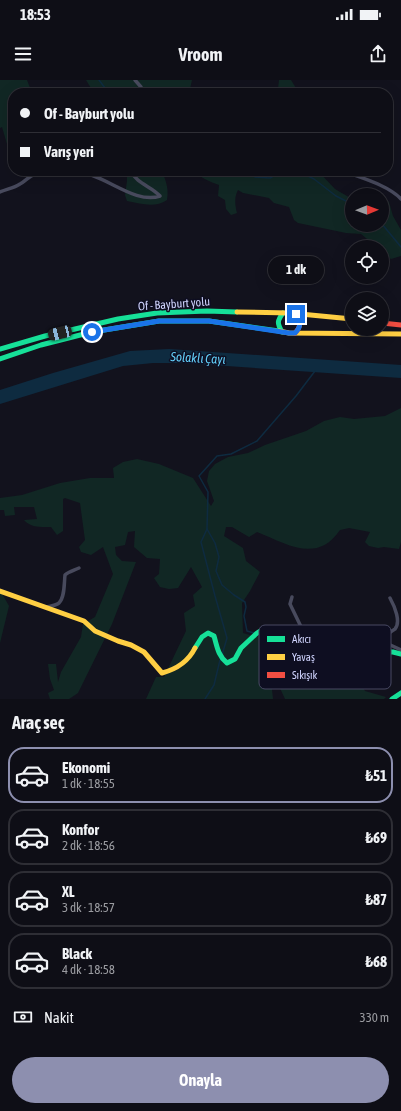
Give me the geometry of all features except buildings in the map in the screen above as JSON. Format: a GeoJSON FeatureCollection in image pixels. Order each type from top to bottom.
{"type":"FeatureCollection","features":[{"type":"Feature","properties":{"kind":"main road","name":"Of - Bayburt yolu"},"geometry":{"type":"LineString","coordinates":[[0,349],[45,336],[118,319],[157,313],[207,311],[283,313],[345,319]]}},
{"type":"Feature","properties":{"kind":"main road"},"geometry":{"type":"LineString","coordinates":[[282,332],[278,325],[279,319],[283,313]]}},
{"type":"Feature","properties":{"kind":"main road"},"geometry":{"type":"LineString","coordinates":[[295,333],[299,329],[300,322],[296,314]]}},
{"type":"Feature","properties":{"kind":"main road","name":"Of - Bayburt yolu"},"geometry":{"type":"LineString","coordinates":[[0,359],[41,345],[92,332],[159,321],[209,321],[295,333],[401,334]]}},
{"type":"Feature","properties":{"kind":"main road"},"geometry":{"type":"LineString","coordinates":[[389,324],[401,325]]}},
{"type":"Feature","properties":{"kind":"main road"},"geometry":{"type":"LineString","coordinates":[[0,591],[84,621],[95,631],[131,645],[144,652],[162,673],[172,670],[191,657],[196,645],[203,636],[208,633],[214,636],[219,652],[224,661],[227,663],[235,659],[241,648],[259,631]]}},
{"type":"Feature","properties":{"kind":"main road"},"geometry":{"type":"LineString","coordinates":[[391,652],[401,654]]}},
{"type":"Feature","properties":{"kind":"main road"},"geometry":{"type":"LineString","coordinates":[[392,699],[401,693]]}},
{"type":"Feature","properties":{"kind":"street"},"geometry":{"type":"LineString","coordinates":[[135,80],[141,88]]}},
{"type":"Feature","properties":{"kind":"street"},"geometry":{"type":"LineString","coordinates":[[0,192],[20,185],[32,176]]}},
{"type":"Feature","properties":{"kind":"street"},"geometry":{"type":"LineString","coordinates":[[94,176],[118,188],[146,198],[160,196],[152,189],[139,182],[134,176]]}},
{"type":"Feature","properties":{"kind":"street"},"geometry":{"type":"LineString","coordinates":[[356,176],[396,193],[401,199]]}},
{"type":"Feature","properties":{"kind":"street"},"geometry":{"type":"LineString","coordinates":[[46,608],[54,606],[60,602],[62,598],[65,575],[67,572],[79,568]]}},
{"type":"Feature","properties":{"kind":"street"},"geometry":{"type":"LineString","coordinates":[[292,597],[290,604],[300,625]]}},
{"type":"Feature","properties":{"kind":"street"},"geometry":{"type":"LineString","coordinates":[[390,598],[400,619],[398,627],[391,632]]}},
{"type":"Feature","properties":{"kind":"street"},"geometry":{"type":"LineString","coordinates":[[391,645],[401,650]]}},
{"type":"Feature","properties":{"kind":"green space"},"geometry":{"type":"Polygon","coordinates":[[[0,80],[27,80],[30,88],[8,88],[8,148],[2,127],[0,128],[0,80]]]}},
{"type":"Feature","properties":{"kind":"green space"},"geometry":{"type":"Polygon","coordinates":[[[86,80],[192,80],[190,88],[91,88],[86,80]]]}},
{"type":"Feature","properties":{"kind":"green space"},"geometry":{"type":"Polygon","coordinates":[[[279,80],[291,80],[296,88],[278,88],[279,80]]]}},
{"type":"Feature","properties":{"kind":"green space"},"geometry":{"type":"Polygon","coordinates":[[[127,176],[164,176],[168,192],[167,200],[153,205],[127,201],[125,195],[127,176]]]}},
{"type":"Feature","properties":{"kind":"green space"},"geometry":{"type":"Polygon","coordinates":[[[200,176],[323,176],[335,189],[345,195],[345,232],[389,232],[389,202],[393,216],[401,230],[401,256],[391,259],[389,257],[389,240],[368,240],[361,234],[346,233],[298,223],[294,220],[289,207],[274,203],[269,198],[243,193],[238,190],[235,201],[237,213],[231,215],[226,209],[225,200],[218,196],[219,185],[200,176]]]}},
{"type":"Feature","properties":{"kind":"green space"},"geometry":{"type":"Polygon","coordinates":[[[401,408],[401,542],[399,549],[369,546],[365,542],[370,532],[349,528],[340,530],[331,540],[322,546],[312,549],[290,546],[257,532],[249,537],[232,527],[226,527],[224,536],[243,548],[246,561],[260,572],[242,603],[243,633],[259,636],[259,689],[272,689],[273,699],[146,699],[156,677],[164,677],[186,631],[184,613],[195,606],[193,595],[202,587],[191,567],[178,588],[169,589],[160,587],[154,578],[159,574],[160,559],[147,558],[134,547],[135,531],[128,532],[125,545],[115,547],[116,555],[122,561],[136,562],[112,624],[78,693],[69,699],[50,699],[48,693],[54,690],[50,679],[48,664],[56,664],[58,682],[61,672],[81,637],[83,624],[95,617],[113,574],[103,547],[91,555],[81,552],[79,547],[85,540],[80,503],[65,498],[63,499],[63,531],[57,535],[51,527],[33,526],[24,520],[37,519],[34,507],[14,507],[15,515],[5,516],[4,510],[0,510],[0,498],[22,495],[60,483],[90,478],[114,478],[113,468],[123,462],[137,459],[159,464],[193,478],[211,506],[214,501],[207,481],[209,471],[215,464],[228,457],[248,453],[265,445],[306,431],[324,421],[340,417],[354,419],[385,416],[401,408]]]}},
{"type":"Feature","properties":{"kind":"green space"},"geometry":{"type":"Polygon","coordinates":[[[0,590],[9,606],[0,643],[0,590]]]}},
{"type":"Feature","properties":{"kind":"green space"},"geometry":{"type":"Polygon","coordinates":[[[280,689],[364,689],[365,691],[386,697],[384,699],[285,699],[280,689]]]}},
{"type":"Feature","properties":{"kind":"water","name":"Solaklı Çayı"},"geometry":{"type":"Polygon","coordinates":[[[169,349],[401,365],[401,378],[183,363],[153,363],[123,366],[0,404],[0,390],[130,351],[169,349]]]}},
{"type":"Feature","properties":{"kind":"waterway"},"geometry":{"type":"LineString","coordinates":[[99,80],[105,88]]}},
{"type":"Feature","properties":{"kind":"waterway"},"geometry":{"type":"LineString","coordinates":[[254,176],[270,178],[274,176]]}},
{"type":"Feature","properties":{"kind":"waterway"},"geometry":{"type":"LineString","coordinates":[[308,176],[336,196],[345,200]]}},
{"type":"Feature","properties":{"kind":"waterway"},"geometry":{"type":"LineString","coordinates":[[389,232],[401,247]]}},
{"type":"Feature","properties":{"kind":"waterway"},"geometry":{"type":"LineString","coordinates":[[254,633],[247,631],[244,616],[246,607],[245,602],[222,585],[216,571],[219,557],[215,543],[207,529],[208,492],[199,476],[217,456],[231,454],[257,441],[296,396],[315,371]]}},
{"type":"Feature","properties":{"kind":"waterway"},"geometry":{"type":"LineString","coordinates":[[207,529],[201,542],[227,638],[222,655]]}},
{"type":"Feature","properties":{"kind":"waterway"},"geometry":{"type":"LineString","coordinates":[[205,699],[214,685],[220,660]]}},
{"type":"Feature","properties":{"kind":"traffic: fast"},"geometry":{"type":"LineString","coordinates":[[0,349],[45,336],[118,319],[157,313],[207,311],[237,312]]}},
{"type":"Feature","properties":{"kind":"traffic: fast"},"geometry":{"type":"LineString","coordinates":[[282,332],[278,322],[283,313]]}},
{"type":"Feature","properties":{"kind":"traffic: fast"},"geometry":{"type":"LineString","coordinates":[[0,359],[41,345],[92,332],[159,321],[209,321],[279,331]]}},
{"type":"Feature","properties":{"kind":"traffic: fast"},"geometry":{"type":"LineString","coordinates":[[195,648],[202,637],[208,633],[214,636],[220,654],[227,663],[235,659],[241,648],[259,632]]}},
{"type":"Feature","properties":{"kind":"traffic: fast"},"geometry":{"type":"LineString","coordinates":[[391,652],[401,654]]}},
{"type":"Feature","properties":{"kind":"traffic: fast"},"geometry":{"type":"LineString","coordinates":[[392,699],[401,693]]}},
{"type":"Feature","properties":{"kind":"traffic: slow"},"geometry":{"type":"LineString","coordinates":[[237,312],[290,313],[345,318]]}},
{"type":"Feature","properties":{"kind":"traffic: slow"},"geometry":{"type":"LineString","coordinates":[[279,331],[289,333],[401,334]]}},
{"type":"Feature","properties":{"kind":"traffic: slow"},"geometry":{"type":"LineString","coordinates":[[0,591],[84,621],[95,631],[131,645],[144,652],[162,673],[182,664],[195,648]]}},
{"type":"Feature","properties":{"kind":"traffic: jam"},"geometry":{"type":"LineString","coordinates":[[295,333],[300,324],[296,314]]}},
{"type":"Feature","properties":{"kind":"traffic: jam"},"geometry":{"type":"LineString","coordinates":[[389,324],[401,325]]}},
{"type":"Feature","properties":{"kind":"route"},"geometry":{"type":"LineString","coordinates":[[92,332],[159,321],[209,321],[295,333],[299,329],[300,322],[296,314]]}}]}
